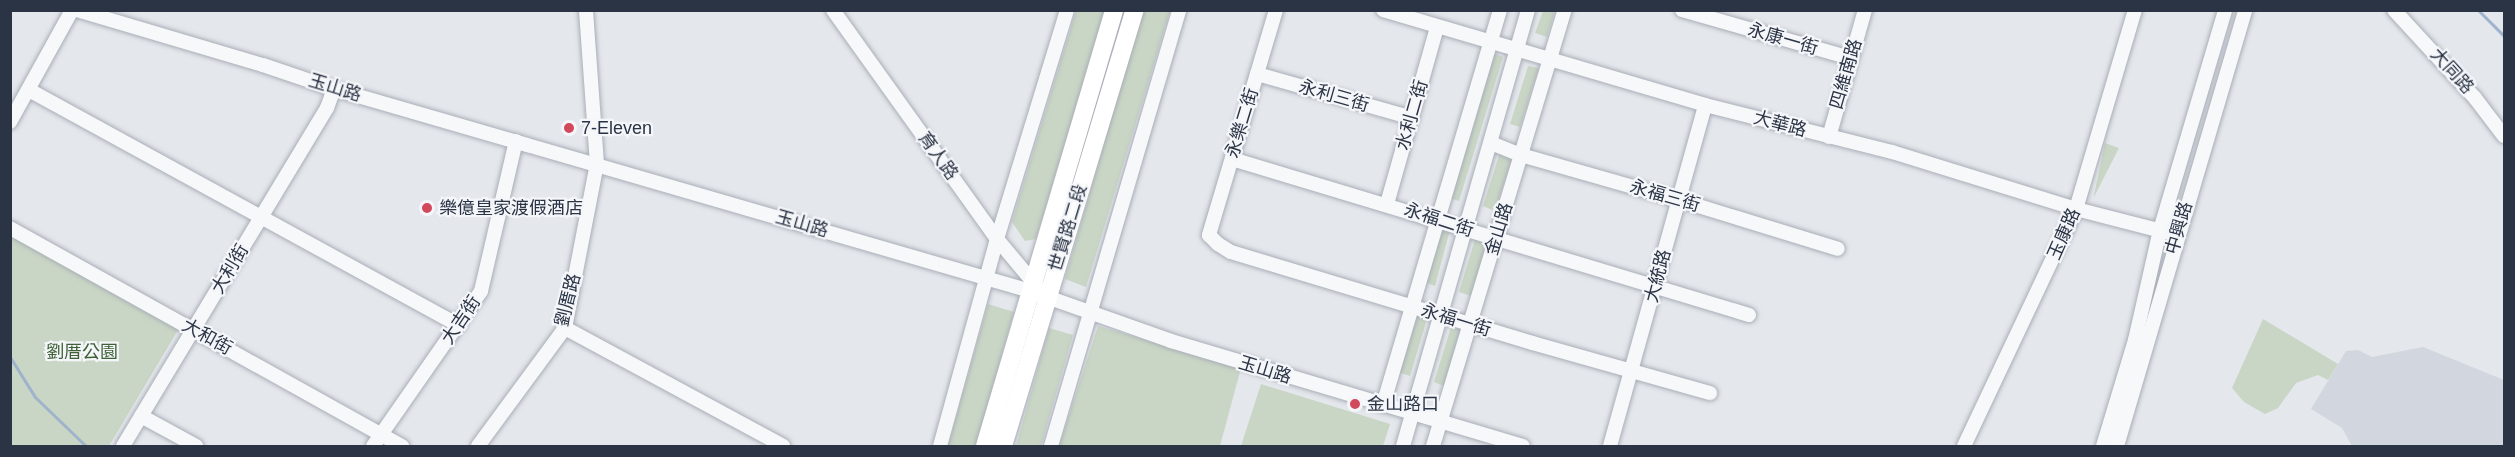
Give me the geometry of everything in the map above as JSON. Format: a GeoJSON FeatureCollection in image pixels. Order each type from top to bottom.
{"type":"FeatureCollection","features":[{"type":"Feature","properties":{"kind":"main road","name":"世賢路二段"},"geometry":{"type":"LineString","coordinates":[[1003,447],[1036,290],[1114,10]]}},
{"type":"Feature","properties":{"kind":"main road","name":"世賢路二段"},"geometry":{"type":"LineString","coordinates":[[985,447],[1036,290],[1135,10]]}},
{"type":"Feature","properties":{"kind":"street"},"geometry":{"type":"LineString","coordinates":[[10,122],[72,10]]}},
{"type":"Feature","properties":{"kind":"street","name":"玉山路"},"geometry":{"type":"LineString","coordinates":[[77,10],[263,65],[334,89],[987,279],[1036,290],[1089,313],[1171,342],[1523,447]]}},
{"type":"Feature","properties":{"kind":"street","name":"劉厝路"},"geometry":{"type":"LineString","coordinates":[[478,447],[565,328],[597,164],[586,10]]}},
{"type":"Feature","properties":{"kind":"street","name":"育人路"},"geometry":{"type":"LineString","coordinates":[[833,10],[1036,290]]}},
{"type":"Feature","properties":{"kind":"street"},"geometry":{"type":"LineString","coordinates":[[940,447],[997,239],[1067,10]]}},
{"type":"Feature","properties":{"kind":"street"},"geometry":{"type":"LineString","coordinates":[[1051,447],[1179,10]]}},
{"type":"Feature","properties":{"kind":"street","name":"永樂二街"},"geometry":{"type":"LineString","coordinates":[[1209,235],[1276,10]]}},
{"type":"Feature","properties":{"kind":"street","name":"大華路"},"geometry":{"type":"LineString","coordinates":[[1383,10],[1705,105],[1892,152],[2076,209],[2177,235]]}},
{"type":"Feature","properties":{"kind":"street"},"geometry":{"type":"LineString","coordinates":[[1383,405],[1500,10]]}},
{"type":"Feature","properties":{"kind":"street","name":"金山路"},"geometry":{"type":"LineString","coordinates":[[1403,447],[1527,10]]}},
{"type":"Feature","properties":{"kind":"street","name":"金山路"},"geometry":{"type":"LineString","coordinates":[[1433,447],[1565,10]]}},
{"type":"Feature","properties":{"kind":"street","name":"永康一街"},"geometry":{"type":"LineString","coordinates":[[1682,10],[1850,58]]}},
{"type":"Feature","properties":{"kind":"street","name":"四維南路"},"geometry":{"type":"LineString","coordinates":[[1829,137],[1865,10]]}},
{"type":"Feature","properties":{"kind":"street","name":"玉康路"},"geometry":{"type":"LineString","coordinates":[[1964,447],[2076,209],[2135,10]]}},
{"type":"Feature","properties":{"kind":"street","name":"中興路"},"geometry":{"type":"LineString","coordinates":[[2103,447],[2135,340],[2160,230],[2225,10]]}},
{"type":"Feature","properties":{"kind":"street","name":"中興路"},"geometry":{"type":"LineString","coordinates":[[2117,447],[2177,235],[2245,10]]}},
{"type":"Feature","properties":{"kind":"street","name":"大同路"},"geometry":{"type":"LineString","coordinates":[[2394,10],[2475,98],[2505,136]]}},
{"type":"Feature","properties":{"kind":"street","name":"水利二街"},"geometry":{"type":"LineString","coordinates":[[1387,204],[1437,27]]}},
{"type":"Feature","properties":{"kind":"street","name":"永利三街"},"geometry":{"type":"LineString","coordinates":[[1257,74],[1412,118]]}},
{"type":"Feature","properties":{"kind":"street","name":"大利街"},"geometry":{"type":"LineString","coordinates":[[123,447],[327,108],[334,89]]}},
{"type":"Feature","properties":{"kind":"street"},"geometry":{"type":"LineString","coordinates":[[29,90],[459,326]]}},
{"type":"Feature","properties":{"kind":"street","name":"大統路"},"geometry":{"type":"LineString","coordinates":[[1610,447],[1705,105]]}},
{"type":"Feature","properties":{"kind":"street","name":"大吉街"},"geometry":{"type":"LineString","coordinates":[[373,447],[459,326],[481,291],[516,141]]}},
{"type":"Feature","properties":{"kind":"street","name":"永福三街"},"geometry":{"type":"LineString","coordinates":[[1491,143],[1521,155],[1838,249]]}},
{"type":"Feature","properties":{"kind":"street","name":"永福二街"},"geometry":{"type":"LineString","coordinates":[[1232,159],[1749,315]]}},
{"type":"Feature","properties":{"kind":"street","name":"大和街"},"geometry":{"type":"LineString","coordinates":[[10,228],[402,447]]}},
{"type":"Feature","properties":{"kind":"street","name":"永福一街"},"geometry":{"type":"LineString","coordinates":[[1209,235],[1231,252],[1469,324],[1710,393]]}},
{"type":"Feature","properties":{"kind":"street"},"geometry":{"type":"LineString","coordinates":[[565,328],[783,447]]}},
{"type":"Feature","properties":{"kind":"street"},"geometry":{"type":"LineString","coordinates":[[141,416],[196,447]]}},
{"type":"Feature","properties":{"kind":"shaded area"},"geometry":{"type":"Polygon","coordinates":[[[2423,347],[2504,380],[2504,446],[2352,446],[2342,428],[2311,409],[2346,351],[2358,350],[2372,357],[2423,347]]]}},
{"type":"Feature","properties":{"kind":"green space"},"geometry":{"type":"Polygon","coordinates":[[[1076,11],[1105,11],[1036,239],[1025,241],[1012,222],[1076,11]]]}},
{"type":"Feature","properties":{"kind":"green space"},"geometry":{"type":"Polygon","coordinates":[[[1142,11],[1170,11],[1086,287],[1065,279],[1142,11]]]}},
{"type":"Feature","properties":{"kind":"green space"},"geometry":{"type":"Polygon","coordinates":[[[1543,11],[1555,11],[1547,37],[1535,33],[1543,11]]]}},
{"type":"Feature","properties":{"kind":"green space"},"geometry":{"type":"Polygon","coordinates":[[[1492,53],[1503,57],[1459,201],[1449,198],[1492,53]]]}},
{"type":"Feature","properties":{"kind":"green space"},"geometry":{"type":"Polygon","coordinates":[[[1528,66],[1539,68],[1520,127],[1510,124],[1528,66]]]}},
{"type":"Feature","properties":{"kind":"green space"},"geometry":{"type":"Polygon","coordinates":[[[2105,143],[2119,148],[2094,197],[2094,195],[2105,143]]]}},
{"type":"Feature","properties":{"kind":"green space"},"geometry":{"type":"Polygon","coordinates":[[[1501,149],[1514,153],[1495,211],[1483,206],[1501,149]]]}},
{"type":"Feature","properties":{"kind":"green space"},"geometry":{"type":"Polygon","coordinates":[[[1442,223],[1451,226],[1435,286],[1424,282],[1442,223]]]}},
{"type":"Feature","properties":{"kind":"green space","name":"劉厝公園"},"geometry":{"type":"Polygon","coordinates":[[[10,228],[176,321],[178,330],[109,446],[11,446],[10,228]]]}},
{"type":"Feature","properties":{"kind":"green space"},"geometry":{"type":"Polygon","coordinates":[[[1476,236],[1488,240],[1471,296],[1459,292],[1476,236]]]}},
{"type":"Feature","properties":{"kind":"green space"},"geometry":{"type":"Polygon","coordinates":[[[988,304],[1014,312],[976,446],[948,446],[988,304]]]}},
{"type":"Feature","properties":{"kind":"green space"},"geometry":{"type":"Polygon","coordinates":[[[1416,316],[1427,319],[1410,376],[1398,372],[1416,316]]]}},
{"type":"Feature","properties":{"kind":"green space"},"geometry":{"type":"Polygon","coordinates":[[[2263,319],[2338,364],[2328,380],[2318,375],[2296,383],[2278,408],[2265,414],[2244,402],[2232,388],[2263,319]]]}},
{"type":"Feature","properties":{"kind":"green space"},"geometry":{"type":"Polygon","coordinates":[[[1452,324],[1461,327],[1444,386],[1434,382],[1452,324]]]}},
{"type":"Feature","properties":{"kind":"green space"},"geometry":{"type":"Polygon","coordinates":[[[1098,326],[1241,368],[1220,446],[1059,446],[1098,326]]]}},
{"type":"Feature","properties":{"kind":"green space"},"geometry":{"type":"Polygon","coordinates":[[[1049,328],[1073,335],[1041,446],[1016,446],[1049,328]]]}},
{"type":"Feature","properties":{"kind":"green space"},"geometry":{"type":"Polygon","coordinates":[[[1261,384],[1390,424],[1383,446],[1241,446],[1261,384]]]}},
{"type":"Feature","properties":{"kind":"waterway"},"geometry":{"type":"LineString","coordinates":[[2478,10],[2504,36]]}},
{"type":"Feature","properties":{"kind":"waterway"},"geometry":{"type":"LineString","coordinates":[[10,357],[35,397],[86,446]]}},
{"type":"Feature","properties":{"kind":"place","name":"7-Eleven"},"geometry":{"type":"Point","coordinates":[569,128]}},
{"type":"Feature","properties":{"kind":"place","name":"樂億皇家渡假酒店"},"geometry":{"type":"Point","coordinates":[427,208]}},
{"type":"Feature","properties":{"kind":"place","name":"金山路口"},"geometry":{"type":"Point","coordinates":[1355,404]}}]}
